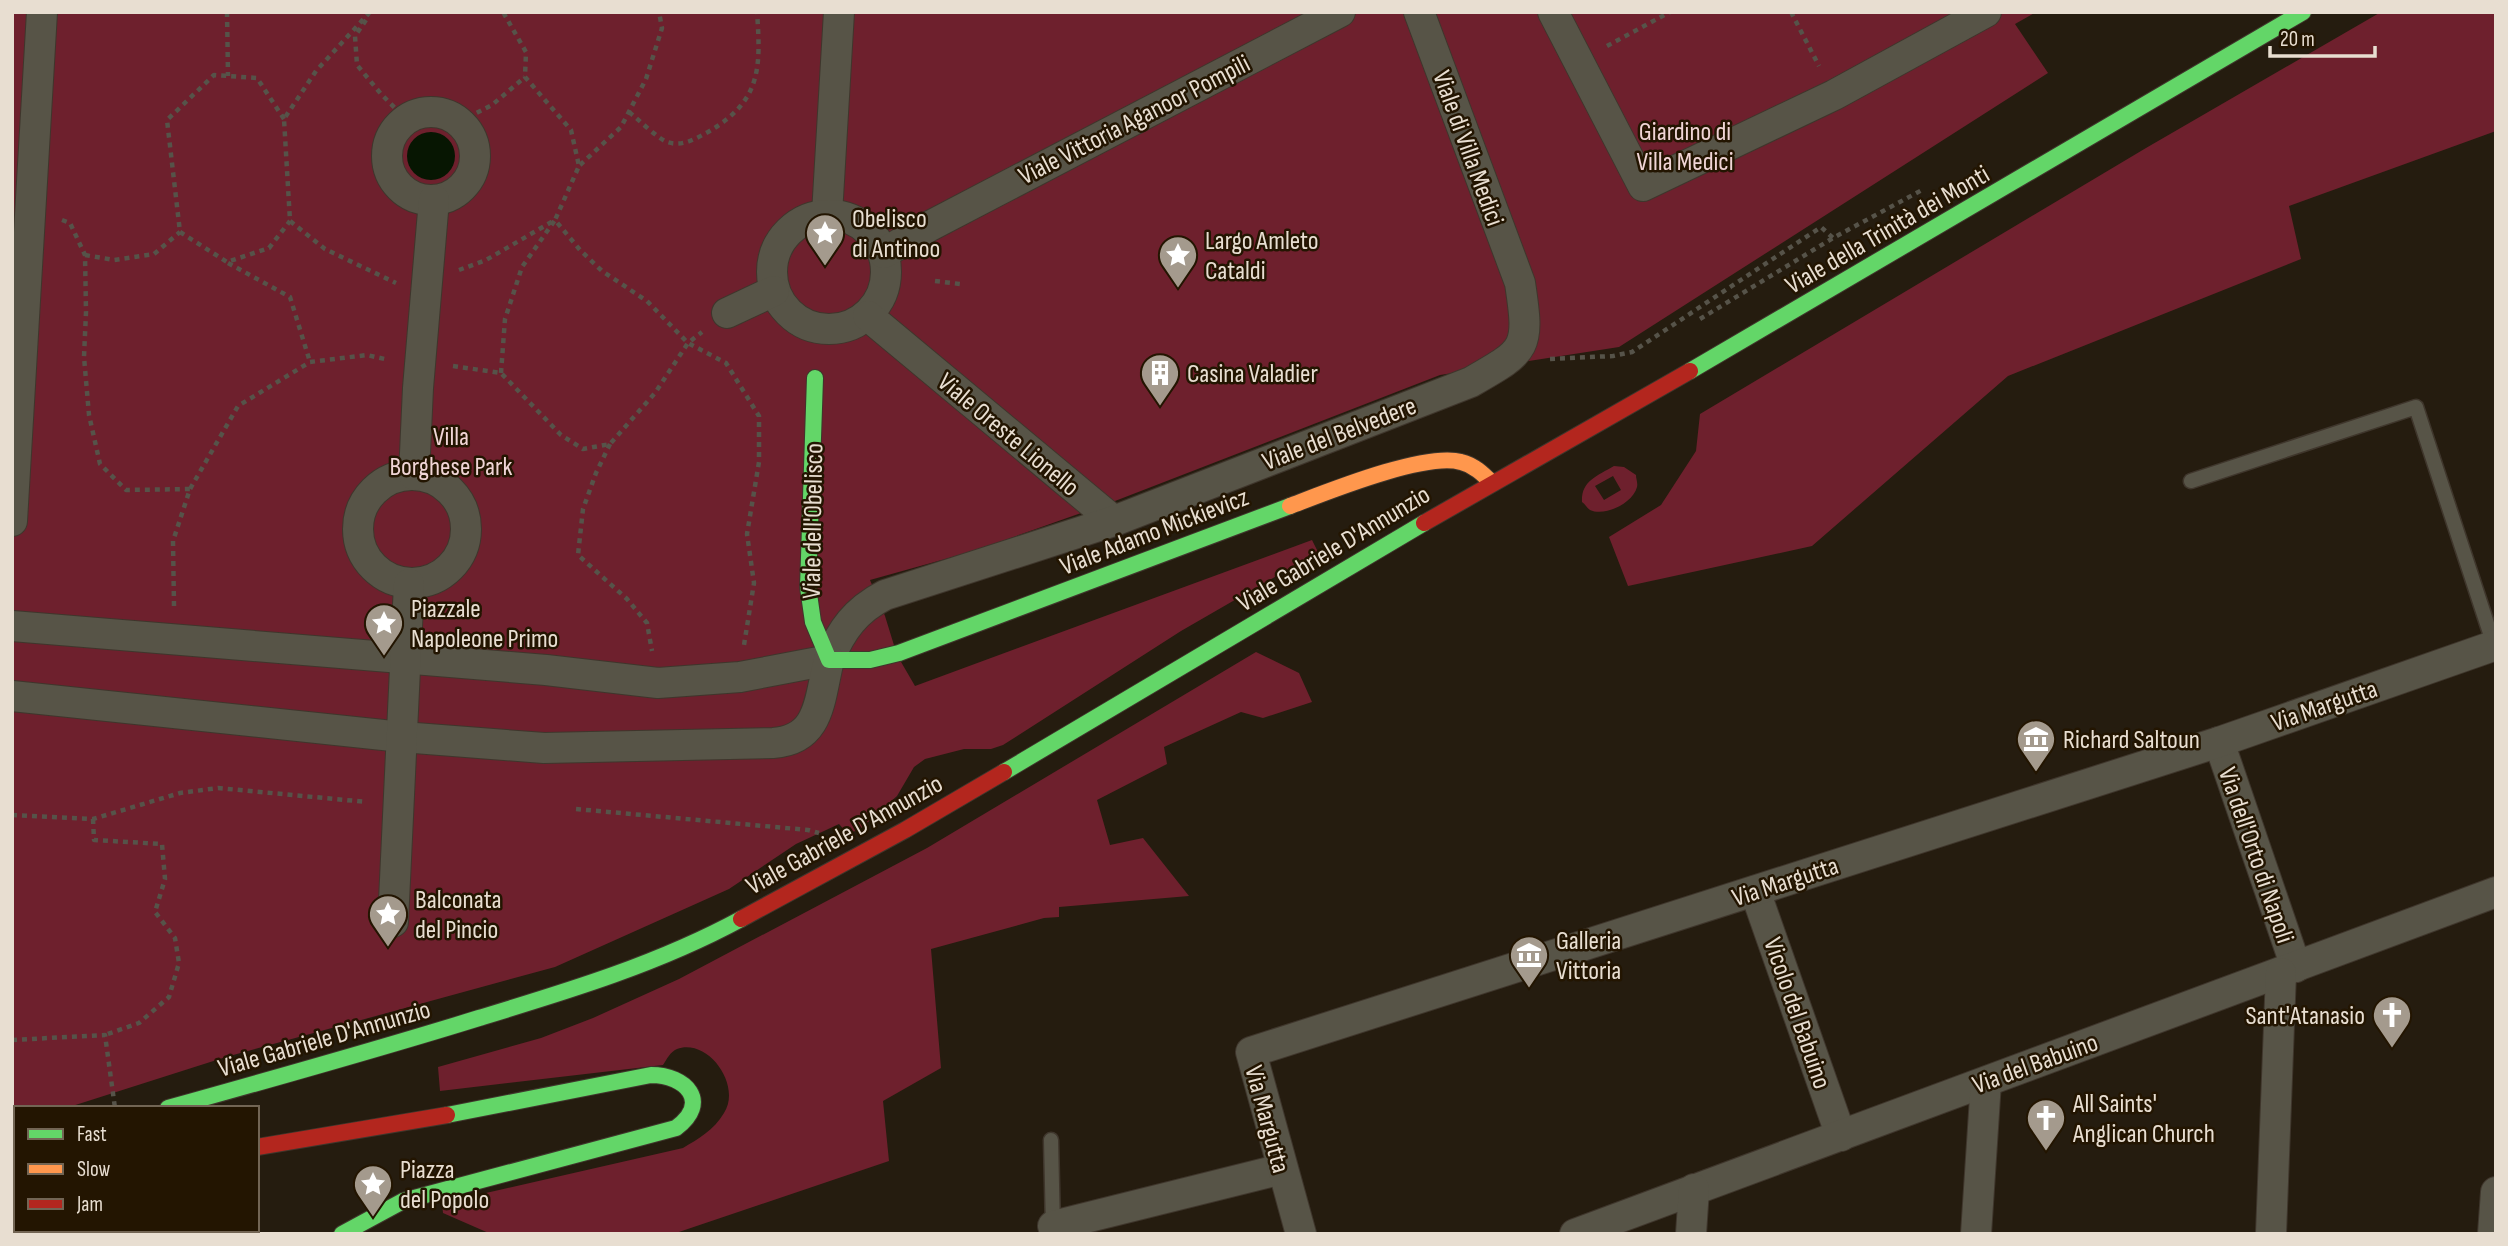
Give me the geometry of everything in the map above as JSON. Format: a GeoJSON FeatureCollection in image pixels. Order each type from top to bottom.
{"type":"FeatureCollection","features":[{"type":"Feature","properties":{"kind":"street"},"geometry":{"type":"LineString","coordinates":[[12,521],[43,12]]}},
{"type":"Feature","properties":{"kind":"street"},"geometry":{"type":"LineString","coordinates":[[827,214],[839,12]]}},
{"type":"Feature","properties":{"kind":"street","name":"Viale Vittoria Aganoor Pompili"},"geometry":{"type":"LineString","coordinates":[[884,253],[928,227],[1340,12]]}},
{"type":"Feature","properties":{"kind":"street","name":"Viale di Villa Medici"},"geometry":{"type":"LineString","coordinates":[[1419,12],[1520,284],[1526,325],[1519,351]]}},
{"type":"Feature","properties":{"kind":"street"},"geometry":{"type":"LineString","coordinates":[[1553,12],[1643,187],[1834,94],[1986,12]]}},
{"type":"Feature","properties":{"kind":"street","name":"Viale della Trinità dei Monti"},"geometry":{"type":"LineString","coordinates":[[1492,483],[1742,342],[2303,12]]}},
{"type":"Feature","properties":{"kind":"street"},"geometry":{"type":"LineString","coordinates":[[419,113],[447,115],[459,122],[468,132],[475,156],[467,181],[447,197],[434,200],[420,199],[407,193],[396,183],[389,171],[386,156],[396,129],[406,119],[419,113]]}},
{"type":"Feature","properties":{"kind":"street"},"geometry":{"type":"LineString","coordinates":[[414,475],[418,388],[434,200]]}},
{"type":"Feature","properties":{"kind":"street"},"geometry":{"type":"LineString","coordinates":[[827,214],[851,218],[871,232],[884,253],[887,275],[881,297],[868,316],[851,326],[832,330],[814,328],[797,320],[783,307],[774,291],[771,270],[776,248],[788,230],[806,219],[827,214]]}},
{"type":"Feature","properties":{"kind":"street"},"geometry":{"type":"LineString","coordinates":[[727,313],[774,291]]}},
{"type":"Feature","properties":{"kind":"street","name":"Viale Oreste Lionello"},"geometry":{"type":"LineString","coordinates":[[868,316],[1114,521]]}},
{"type":"Feature","properties":{"kind":"street"},"geometry":{"type":"LineString","coordinates":[[814,328],[815,378]]}},
{"type":"Feature","properties":{"kind":"street","name":"Viale del Belvedere"},"geometry":{"type":"LineString","coordinates":[[402,737],[544,748],[787,742],[807,730],[813,720],[836,644],[849,622],[870,603],[885,595],[1114,521],[1471,382],[1506,362],[1519,351]]}},
{"type":"Feature","properties":{"kind":"street","name":"Viale dell'Obelisco"},"geometry":{"type":"LineString","coordinates":[[815,378],[808,587],[813,622],[829,660]]}},
{"type":"Feature","properties":{"kind":"street","name":"Viale Adamo Mickievicz"},"geometry":{"type":"LineString","coordinates":[[829,660],[881,659],[897,655],[1326,493],[1417,464],[1451,460],[1463,462],[1477,469],[1492,483]]}},
{"type":"Feature","properties":{"kind":"street"},"geometry":{"type":"LineString","coordinates":[[414,475],[431,478],[446,486],[457,499],[464,514],[466,531],[458,556],[442,575],[426,582],[409,584],[392,580],[377,572],[366,559],[359,544],[357,527],[361,510],[369,495],[381,484],[397,477],[414,475]]}},
{"type":"Feature","properties":{"kind":"street","name":"Viale Gabriele D'Annunzio"},"geometry":{"type":"LineString","coordinates":[[175,1106],[339,1061],[574,990],[688,946],[869,851],[1492,483]]}},
{"type":"Feature","properties":{"kind":"street"},"geometry":{"type":"LineString","coordinates":[[393,922],[409,584]]}},
{"type":"Feature","properties":{"kind":"street"},"geometry":{"type":"LineString","coordinates":[[12,626],[546,670],[658,683],[740,677],[829,660]]}},
{"type":"Feature","properties":{"kind":"street","name":"Via Margutta"},"geometry":{"type":"LineString","coordinates":[[1301,1234],[1251,1052],[2218,743],[2495,645]]}},
{"type":"Feature","properties":{"kind":"street"},"geometry":{"type":"LineString","coordinates":[[12,696],[402,737]]}},
{"type":"Feature","properties":{"kind":"street","name":"Via dell'Orto di Napoli"},"geometry":{"type":"LineString","coordinates":[[2218,743],[2289,970]]}},
{"type":"Feature","properties":{"kind":"street","name":"Vicolo del Babuino"},"geometry":{"type":"LineString","coordinates":[[1755,891],[1841,1136]]}},
{"type":"Feature","properties":{"kind":"street","name":"Via del Babuino"},"geometry":{"type":"LineString","coordinates":[[1575,1234],[2496,892]]}},
{"type":"Feature","properties":{"kind":"street"},"geometry":{"type":"LineString","coordinates":[[2271,1234],[2289,970]]}},
{"type":"Feature","properties":{"kind":"street"},"geometry":{"type":"LineString","coordinates":[[259,1147],[493,1107],[639,1077],[665,1076],[682,1084],[691,1093],[694,1102],[692,1112],[685,1122],[676,1128],[403,1201],[342,1234]]}},
{"type":"Feature","properties":{"kind":"street"},"geometry":{"type":"LineString","coordinates":[[1976,1234],[1986,1082]]}},
{"type":"Feature","properties":{"kind":"street"},"geometry":{"type":"LineString","coordinates":[[1053,1230],[1282,1169]]}},
{"type":"Feature","properties":{"kind":"street"},"geometry":{"type":"LineString","coordinates":[[1690,1234],[1694,1189]]}},
{"type":"Feature","properties":{"kind":"street"},"geometry":{"type":"LineString","coordinates":[[2493,1234],[2496,1192]]}},
{"type":"Feature","properties":{"kind":"lane"},"geometry":{"type":"LineString","coordinates":[[2191,481],[2416,407],[2495,645]]}},
{"type":"Feature","properties":{"kind":"lane"},"geometry":{"type":"LineString","coordinates":[[1051,1140],[1053,1230]]}},
{"type":"Feature","properties":{"kind":"path"},"geometry":{"type":"LineString","coordinates":[[227,12],[228,76]]}},
{"type":"Feature","properties":{"kind":"path"},"geometry":{"type":"LineString","coordinates":[[372,12],[355,36],[358,65],[406,119]]}},
{"type":"Feature","properties":{"kind":"path"},"geometry":{"type":"LineString","coordinates":[[579,166],[621,127],[629,112],[646,79],[662,27],[659,12]]}},
{"type":"Feature","properties":{"kind":"path"},"geometry":{"type":"LineString","coordinates":[[629,112],[667,142],[690,142],[727,121],[750,96],[760,53],[757,12]]}},
{"type":"Feature","properties":{"kind":"path"},"geometry":{"type":"LineString","coordinates":[[1578,61],[1670,12]]}},
{"type":"Feature","properties":{"kind":"path"},"geometry":{"type":"LineString","coordinates":[[1791,12],[1834,94]]}},
{"type":"Feature","properties":{"kind":"path"},"geometry":{"type":"LineString","coordinates":[[180,232],[167,120],[214,75],[257,78],[284,119]]}},
{"type":"Feature","properties":{"kind":"path"},"geometry":{"type":"LineString","coordinates":[[459,122],[492,105],[525,77]]}},
{"type":"Feature","properties":{"kind":"path"},"geometry":{"type":"LineString","coordinates":[[31,211],[70,223],[85,255],[84,357],[89,415],[100,464],[126,490],[190,489]]}},
{"type":"Feature","properties":{"kind":"path"},"geometry":{"type":"LineString","coordinates":[[501,373],[505,319],[522,267],[555,220],[602,271],[647,301],[688,343],[726,363],[759,416],[760,462],[747,534],[754,583],[746,621],[740,677]]}},
{"type":"Feature","properties":{"kind":"path"},"geometry":{"type":"LineString","coordinates":[[227,262],[269,248],[290,221]]}},
{"type":"Feature","properties":{"kind":"path"},"geometry":{"type":"LineString","coordinates":[[1519,351],[1553,359],[1570,356],[1613,356],[1632,352],[1821,227],[1833,238]]}},
{"type":"Feature","properties":{"kind":"path"},"geometry":{"type":"LineString","coordinates":[[85,255],[114,260],[154,254],[180,232]]}},
{"type":"Feature","properties":{"kind":"path"},"geometry":{"type":"LineString","coordinates":[[180,232],[290,297],[310,362]]}},
{"type":"Feature","properties":{"kind":"path"},"geometry":{"type":"LineString","coordinates":[[935,281],[960,284]]}},
{"type":"Feature","properties":{"kind":"path"},"geometry":{"type":"LineString","coordinates":[[610,444],[583,509],[578,555],[627,599],[647,623],[658,683]]}},
{"type":"Feature","properties":{"kind":"path"},"geometry":{"type":"LineString","coordinates":[[12,815],[93,819],[180,793],[218,788],[398,805]]}},
{"type":"Feature","properties":{"kind":"path"},"geometry":{"type":"LineString","coordinates":[[576,808],[808,830],[831,837]]}},
{"type":"Feature","properties":{"kind":"path"},"geometry":{"type":"LineString","coordinates":[[12,1041],[105,1035],[139,1023],[170,997],[179,963],[175,938],[155,912],[165,879],[162,844],[94,840],[93,819]]}},
{"type":"Feature","properties":{"kind":"path"},"geometry":{"type":"LineString","coordinates":[[105,1035],[115,1106]]}},
{"type":"Feature","properties":{"kind":"green space","name":"Villa Borghese Park"},"geometry":{"type":"Polygon","coordinates":[[[12,12],[2036,12],[2015,24],[2048,73],[1619,347],[1440,375],[1115,501],[974,551],[870,580],[897,655],[915,686],[1312,540],[1318,552],[1181,631],[1003,745],[991,749],[964,749],[925,759],[914,767],[897,796],[858,831],[846,832],[839,824],[796,844],[729,889],[555,967],[226,1057],[72,1106],[14,1106],[12,1126],[12,12]]]}},
{"type":"Feature","properties":{"kind":"green space"},"geometry":{"type":"Polygon","coordinates":[[[2381,12],[2496,12],[2496,131],[2289,206],[2301,259],[2008,376],[1812,546],[1628,586],[1609,537],[1661,505],[1696,451],[1700,414],[2146,148],[2381,12]]]}},
{"type":"Feature","properties":{"kind":"green space"},"geometry":{"type":"Polygon","coordinates":[[[1614,466],[1624,467],[1636,475],[1637,486],[1634,493],[1618,507],[1603,512],[1590,510],[1582,502],[1584,489],[1591,480],[1614,466]],[[1613,476],[1595,486],[1604,500],[1621,490],[1613,476]]]}},
{"type":"Feature","properties":{"kind":"green space"},"geometry":{"type":"Polygon","coordinates":[[[1256,652],[1299,673],[1312,702],[1263,718],[1241,712],[1164,747],[1167,764],[1097,800],[1110,845],[1143,838],[1189,896],[1059,907],[1059,917],[1044,918],[931,949],[941,1068],[883,1101],[889,1161],[673,1234],[491,1234],[443,1213],[442,1203],[683,1148],[705,1134],[720,1119],[728,1102],[729,1090],[719,1066],[700,1050],[689,1047],[675,1050],[663,1065],[440,1091],[438,1067],[541,1038],[679,979],[927,848],[1256,652]]]}},
{"type":"Feature","properties":{"kind":"shaded area"},"geometry":{"type":"Polygon","coordinates":[[[431,132],[440,133],[448,139],[454,147],[454,165],[448,173],[440,179],[431,180],[422,179],[414,173],[408,165],[407,156],[408,147],[414,139],[422,133],[431,132]]]}},
{"type":"Feature","properties":{"kind":"traffic: fast"},"geometry":{"type":"LineString","coordinates":[[1690,371],[2303,12]]}},
{"type":"Feature","properties":{"kind":"traffic: fast"},"geometry":{"type":"LineString","coordinates":[[815,378],[808,587],[813,622],[829,660],[870,660],[899,653],[1290,506]]}},
{"type":"Feature","properties":{"kind":"traffic: fast"},"geometry":{"type":"LineString","coordinates":[[1004,772],[1424,523]]}},
{"type":"Feature","properties":{"kind":"traffic: fast"},"geometry":{"type":"LineString","coordinates":[[175,1106],[579,987],[678,950],[741,919]]}},
{"type":"Feature","properties":{"kind":"traffic: fast"},"geometry":{"type":"LineString","coordinates":[[342,1234],[403,1201],[676,1128],[692,1109],[693,1100],[684,1085],[664,1076],[651,1075],[447,1115]]}},
{"type":"Feature","properties":{"kind":"traffic: slow"},"geometry":{"type":"LineString","coordinates":[[1290,506],[1376,475],[1445,460],[1466,463],[1492,483]]}},
{"type":"Feature","properties":{"kind":"traffic: jam"},"geometry":{"type":"LineString","coordinates":[[1424,523],[1690,371]]}},
{"type":"Feature","properties":{"kind":"traffic: jam"},"geometry":{"type":"LineString","coordinates":[[741,919],[905,830],[1004,772]]}},
{"type":"Feature","properties":{"kind":"traffic: jam"},"geometry":{"type":"LineString","coordinates":[[259,1147],[447,1115]]}},
{"type":"Feature","properties":{"kind":"place","name":"Obelisco di Antinoo"},"geometry":{"type":"Point","coordinates":[825,267]}},
{"type":"Feature","properties":{"kind":"place","name":"Largo Amleto Cataldi"},"geometry":{"type":"Point","coordinates":[1178,289]}},
{"type":"Feature","properties":{"kind":"place","name":"Casina Valadier"},"geometry":{"type":"Point","coordinates":[1160,407]}},
{"type":"Feature","properties":{"kind":"place","name":"Piazzale Napoleone Primo"},"geometry":{"type":"Point","coordinates":[384,657]}},
{"type":"Feature","properties":{"kind":"place","name":"Richard Saltoun"},"geometry":{"type":"Point","coordinates":[2036,773]}},
{"type":"Feature","properties":{"kind":"place","name":"Balconata del Pincio"},"geometry":{"type":"Point","coordinates":[388,948]}},
{"type":"Feature","properties":{"kind":"place","name":"Galleria Vittoria"},"geometry":{"type":"Point","coordinates":[1529,989]}},
{"type":"Feature","properties":{"kind":"place","name":"Sant'Atanasio"},"geometry":{"type":"Point","coordinates":[2392,1049]}},
{"type":"Feature","properties":{"kind":"place","name":"All Saints' Anglican Church"},"geometry":{"type":"Point","coordinates":[2046,1152]}},
{"type":"Feature","properties":{"kind":"place","name":"Piazza del Popolo"},"geometry":{"type":"Point","coordinates":[373,1218]}},
{"type":"Feature","properties":{"kind":"park label","name":"Giardino di Villa Medici"},"geometry":{"type":"Point","coordinates":[1685,146]}}]}
